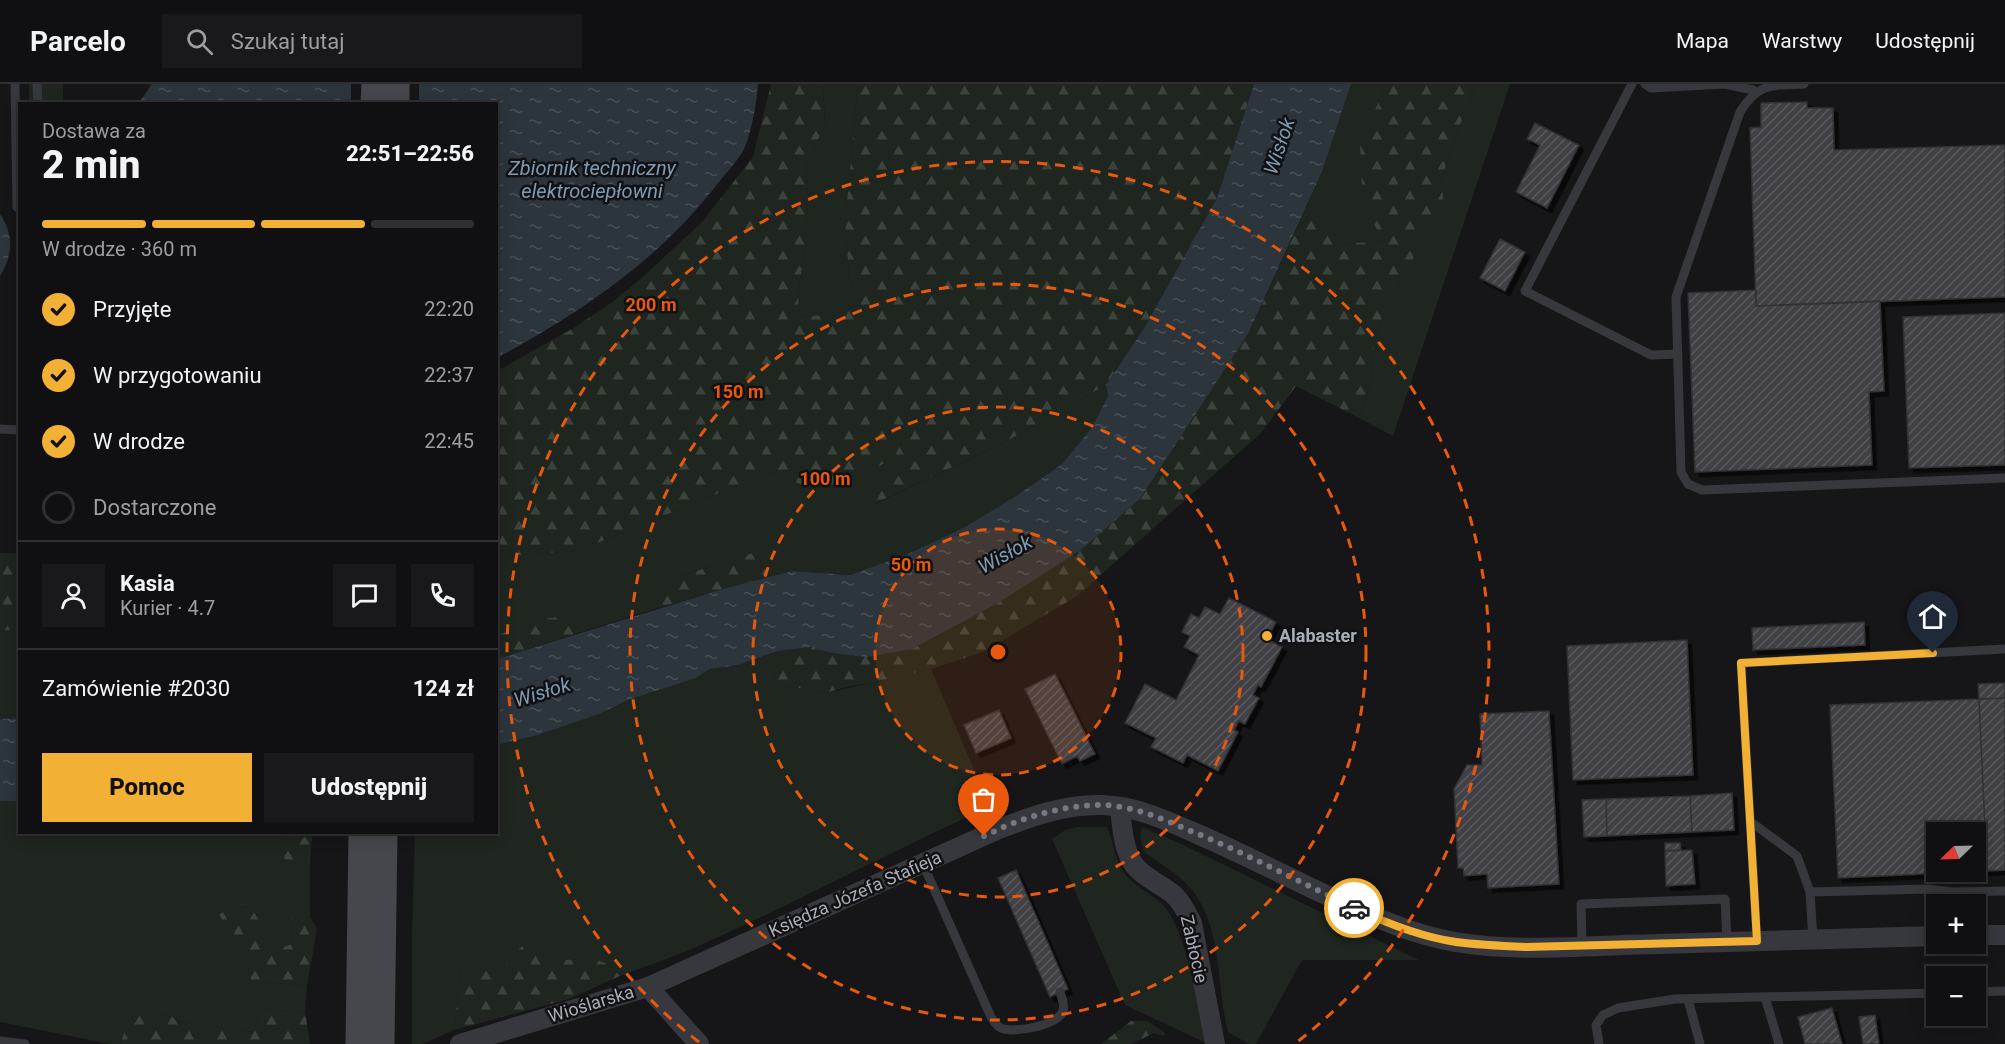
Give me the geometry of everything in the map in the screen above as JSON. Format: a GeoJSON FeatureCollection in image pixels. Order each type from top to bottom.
{"type":"FeatureCollection","features":[{"type":"Feature","properties":{"kind":"main road"},"geometry":{"type":"LineString","coordinates":[[374,102],[375,84]]}},
{"type":"Feature","properties":{"kind":"main road"},"geometry":{"type":"LineString","coordinates":[[396,84],[396,102]]}},
{"type":"Feature","properties":{"kind":"main road"},"geometry":{"type":"LineString","coordinates":[[359,1044],[362,834]]}},
{"type":"Feature","properties":{"kind":"main road"},"geometry":{"type":"LineString","coordinates":[[381,1044],[384,834]]}},
{"type":"Feature","properties":{"kind":"street","name":"Księdza Józefa Stafieja"},"geometry":{"type":"LineString","coordinates":[[648,987],[1027,818],[1055,810],[1104,805],[1159,817],[1232,848],[1360,911],[1420,933],[1455,942],[1526,947],[1926,936]]}},
{"type":"Feature","properties":{"kind":"street","name":"Zabłocie"},"geometry":{"type":"LineString","coordinates":[[1120,807],[1128,852],[1134,864],[1144,876],[1174,895],[1185,907],[1192,923],[1215,1044]]}},
{"type":"Feature","properties":{"kind":"street"},"geometry":{"type":"LineString","coordinates":[[1986,935],[2005,934]]}},
{"type":"Feature","properties":{"kind":"street","name":"Wioślarska"},"geometry":{"type":"LineString","coordinates":[[463,1044],[648,987],[699,1044]]}},
{"type":"Feature","properties":{"kind":"lane"},"geometry":{"type":"LineString","coordinates":[[15,84],[17,207]]}},
{"type":"Feature","properties":{"kind":"lane"},"geometry":{"type":"LineString","coordinates":[[37,84],[38,102]]}},
{"type":"Feature","properties":{"kind":"lane"},"geometry":{"type":"LineString","coordinates":[[1632,84],[1525,291],[1651,355],[1678,354]]}},
{"type":"Feature","properties":{"kind":"lane"},"geometry":{"type":"LineString","coordinates":[[1645,84],[1651,88],[1725,84],[1753,90],[1765,85],[1803,84]]}},
{"type":"Feature","properties":{"kind":"lane"},"geometry":{"type":"LineString","coordinates":[[1753,90],[1740,112],[1676,297],[1681,472],[1688,484],[1702,489],[2005,478]]}},
{"type":"Feature","properties":{"kind":"lane"},"geometry":{"type":"LineString","coordinates":[[0,429],[18,430]]}},
{"type":"Feature","properties":{"kind":"lane"},"geometry":{"type":"LineString","coordinates":[[1757,941],[1741,663],[2005,649]]}},
{"type":"Feature","properties":{"kind":"lane"},"geometry":{"type":"LineString","coordinates":[[1751,822],[1797,856],[1810,892],[1813,940]]}},
{"type":"Feature","properties":{"kind":"lane"},"geometry":{"type":"LineString","coordinates":[[923,864],[986,1007],[996,1024],[1010,1030],[1020,1030],[1057,1018],[1064,1007],[1060,992]]}},
{"type":"Feature","properties":{"kind":"lane"},"geometry":{"type":"LineString","coordinates":[[1810,892],[1927,889],[1953,892],[2005,891]]}},
{"type":"Feature","properties":{"kind":"lane"},"geometry":{"type":"LineString","coordinates":[[1582,946],[1581,904],[1725,899],[1727,942]]}},
{"type":"Feature","properties":{"kind":"lane"},"geometry":{"type":"LineString","coordinates":[[1986,992],[2005,991]]}},
{"type":"Feature","properties":{"kind":"lane"},"geometry":{"type":"LineString","coordinates":[[1599,1044],[1596,1025],[1603,1014],[1618,1008],[1688,999],[1926,993]]}},
{"type":"Feature","properties":{"kind":"lane"},"geometry":{"type":"LineString","coordinates":[[1765,997],[1779,1044]]}},
{"type":"Feature","properties":{"kind":"lane"},"geometry":{"type":"LineString","coordinates":[[1688,999],[1700,1044]]}},
{"type":"Feature","properties":{"kind":"lane"},"geometry":{"type":"LineString","coordinates":[[0,1041],[25,1044]]}},
{"type":"Feature","properties":{"kind":"green space"},"geometry":{"type":"Polygon","coordinates":[[[29,84],[63,84],[63,102],[29,102],[29,84]]]}},
{"type":"Feature","properties":{"kind":"green space"},"geometry":{"type":"Polygon","coordinates":[[[771,84],[823,84],[825,125],[806,165],[807,239],[798,291],[799,317],[824,315],[861,305],[849,277],[845,222],[858,84],[1254,84],[1217,198],[1143,330],[1106,385],[1003,443],[874,504],[903,438],[884,463],[853,484],[817,491],[770,472],[578,551],[504,556],[498,561],[498,370],[572,329],[611,303],[645,275],[702,222],[753,157],[771,84]]]}},
{"type":"Feature","properties":{"kind":"green space"},"geometry":{"type":"Polygon","coordinates":[[[823,84],[858,84],[845,222],[849,277],[861,305],[824,315],[799,317],[798,291],[807,239],[806,165],[825,125],[823,84]]]}},
{"type":"Feature","properties":{"kind":"green space"},"geometry":{"type":"Polygon","coordinates":[[[1351,84],[1386,84],[1360,146],[1386,241],[1343,244],[1313,210],[1292,239],[1322,172],[1351,84]]]}},
{"type":"Feature","properties":{"kind":"green space"},"geometry":{"type":"Polygon","coordinates":[[[1386,84],[1477,84],[1441,179],[1444,204],[1428,217],[1416,253],[1387,306],[1374,339],[1371,383],[1359,418],[1296,386],[1261,433],[1077,596],[983,652],[931,669],[826,693],[778,684],[770,661],[778,651],[811,647],[832,653],[912,649],[998,603],[1081,550],[1140,499],[1248,334],[1292,239],[1313,210],[1343,244],[1385,241],[1363,208],[1360,145],[1386,84]]]}},
{"type":"Feature","properties":{"kind":"green space"},"geometry":{"type":"Polygon","coordinates":[[[1477,84],[1510,84],[1393,436],[1359,418],[1371,383],[1374,339],[1387,306],[1416,253],[1428,217],[1444,204],[1441,179],[1477,84]]]}},
{"type":"Feature","properties":{"kind":"green space"},"geometry":{"type":"Polygon","coordinates":[[[1106,385],[1108,396],[1091,430],[1062,464],[965,527],[910,553],[850,575],[793,571],[770,577],[753,553],[681,576],[652,610],[575,634],[561,617],[501,634],[498,641],[498,561],[504,556],[578,551],[770,472],[817,491],[904,435],[875,504],[1003,443],[1106,385]]]}},
{"type":"Feature","properties":{"kind":"green space"},"geometry":{"type":"Polygon","coordinates":[[[0,553],[18,553],[18,629],[0,631],[0,553]]]}},
{"type":"Feature","properties":{"kind":"green space"},"geometry":{"type":"Polygon","coordinates":[[[753,553],[770,577],[652,610],[681,576],[753,553]]]}},
{"type":"Feature","properties":{"kind":"green space"},"geometry":{"type":"Polygon","coordinates":[[[561,617],[575,634],[498,659],[498,641],[501,634],[531,620],[561,617]]]}},
{"type":"Feature","properties":{"kind":"green space"},"geometry":{"type":"Polygon","coordinates":[[[18,629],[18,718],[0,719],[0,631],[18,629]]]}},
{"type":"Feature","properties":{"kind":"green space"},"geometry":{"type":"Polygon","coordinates":[[[778,651],[770,661],[778,684],[826,693],[931,669],[990,807],[727,933],[680,954],[620,976],[607,964],[592,959],[557,961],[526,941],[504,967],[461,967],[454,1030],[423,1044],[412,1044],[415,834],[498,834],[498,745],[538,735],[599,714],[628,700],[696,678],[710,669],[738,665],[778,651]]]}},
{"type":"Feature","properties":{"kind":"green space"},"geometry":{"type":"Polygon","coordinates":[[[0,801],[18,801],[18,834],[312,834],[312,836],[286,840],[286,861],[310,861],[310,917],[292,920],[291,944],[276,950],[252,981],[307,986],[305,1012],[261,1009],[253,1032],[188,1023],[153,1010],[129,1019],[120,1044],[110,1044],[0,1022],[0,801]]]}},
{"type":"Feature","properties":{"kind":"green space"},"geometry":{"type":"Polygon","coordinates":[[[1077,827],[1107,827],[1119,864],[1125,874],[1161,903],[1170,914],[1188,961],[1206,1043],[1125,1005],[1052,839],[1065,830],[1077,827]]]}},
{"type":"Feature","properties":{"kind":"green space"},"geometry":{"type":"Polygon","coordinates":[[[1142,827],[1419,960],[1302,960],[1256,1044],[1249,1044],[1228,1032],[1214,939],[1201,904],[1181,878],[1143,851],[1140,836],[1142,827]]]}},
{"type":"Feature","properties":{"kind":"green space"},"geometry":{"type":"Polygon","coordinates":[[[312,836],[310,861],[286,861],[279,849],[286,840],[312,836]]]}},
{"type":"Feature","properties":{"kind":"green space"},"geometry":{"type":"Polygon","coordinates":[[[248,902],[276,950],[291,944],[292,919],[310,917],[317,929],[307,986],[252,981],[219,914],[248,902]]]}},
{"type":"Feature","properties":{"kind":"green space"},"geometry":{"type":"Polygon","coordinates":[[[526,941],[557,961],[592,959],[607,964],[620,976],[569,999],[454,1030],[461,967],[504,967],[526,941]]]}},
{"type":"Feature","properties":{"kind":"green space"},"geometry":{"type":"Polygon","coordinates":[[[261,1009],[305,1012],[310,1044],[120,1044],[129,1019],[153,1010],[188,1023],[253,1032],[261,1009]]]}},
{"type":"Feature","properties":{"kind":"green space"},"geometry":{"type":"Polygon","coordinates":[[[1131,1021],[1147,1021],[1165,1033],[1164,1036],[1154,1033],[1131,1044],[1101,1044],[1131,1021]]]}},
{"type":"Feature","properties":{"kind":"water","name":"Zbiornik techniczny elektrociepłowni"},"geometry":{"type":"Polygon","coordinates":[[[152,84],[758,84],[749,137],[743,151],[692,214],[642,262],[615,284],[558,323],[498,357],[498,102],[139,102],[152,84]]]}},
{"type":"Feature","properties":{"kind":"water","name":"Wisłok"},"geometry":{"type":"Polygon","coordinates":[[[1254,84],[1351,84],[1322,172],[1248,334],[1140,499],[1081,550],[998,603],[912,649],[866,657],[832,653],[811,647],[778,651],[738,665],[710,669],[696,678],[628,700],[599,714],[538,735],[498,745],[498,659],[726,588],[793,571],[850,575],[910,553],[965,527],[1062,464],[1091,429],[1108,396],[1106,385],[1143,330],[1217,198],[1254,84]]]}},
{"type":"Feature","properties":{"kind":"water"},"geometry":{"type":"Polygon","coordinates":[[[0,214],[8,229],[10,245],[7,261],[0,276],[0,214]]]}},
{"type":"Feature","properties":{"kind":"water"},"geometry":{"type":"Polygon","coordinates":[[[18,718],[18,801],[0,801],[0,719],[18,718]]]}},
{"type":"Feature","properties":{"kind":"pier"},"geometry":{"type":"Polygon","coordinates":[[[351,84],[419,84],[419,102],[351,102],[351,84]]]}},
{"type":"Feature","properties":{"kind":"building"},"geometry":{"type":"Polygon","coordinates":[[[1807,102],[1807,108],[1833,108],[1834,150],[2005,145],[2005,297],[1756,306],[1750,128],[1761,127],[1761,103],[1807,102]]]}},
{"type":"Feature","properties":{"kind":"building"},"geometry":{"type":"Polygon","coordinates":[[[1535,123],[1579,145],[1547,208],[1516,192],[1540,145],[1527,139],[1535,123]]]}},
{"type":"Feature","properties":{"kind":"building"},"geometry":{"type":"Polygon","coordinates":[[[1500,239],[1525,252],[1505,291],[1480,278],[1500,239]]]}},
{"type":"Feature","properties":{"kind":"building"},"geometry":{"type":"Polygon","coordinates":[[[1756,290],[1756,306],[1880,301],[1884,391],[1869,392],[1872,465],[1695,472],[1688,293],[1756,290]]]}},
{"type":"Feature","properties":{"kind":"building"},"geometry":{"type":"Polygon","coordinates":[[[2005,313],[2005,465],[1909,468],[1903,317],[2005,313]]]}},
{"type":"Feature","properties":{"kind":"building","name":"Alabaster"},"geometry":{"type":"Polygon","coordinates":[[[1229,598],[1276,622],[1267,639],[1282,647],[1261,687],[1258,685],[1253,695],[1259,698],[1245,724],[1239,721],[1234,730],[1238,732],[1218,771],[1187,755],[1183,763],[1151,747],[1156,738],[1125,723],[1145,684],[1176,700],[1199,655],[1184,647],[1190,636],[1182,632],[1191,614],[1199,618],[1205,607],[1220,614],[1229,598]]]}},
{"type":"Feature","properties":{"kind":"building"},"geometry":{"type":"Polygon","coordinates":[[[1864,622],[1865,645],[1753,650],[1752,628],[1864,622]]]}},
{"type":"Feature","properties":{"kind":"building"},"geometry":{"type":"Polygon","coordinates":[[[1687,640],[1693,775],[1573,780],[1567,646],[1687,640]]]}},
{"type":"Feature","properties":{"kind":"building"},"geometry":{"type":"Polygon","coordinates":[[[1055,674],[1095,754],[1080,761],[1077,756],[1062,764],[1025,689],[1055,674]]]}},
{"type":"Feature","properties":{"kind":"building"},"geometry":{"type":"Polygon","coordinates":[[[2005,683],[2005,698],[1979,699],[1978,684],[2005,683]]]}},
{"type":"Feature","properties":{"kind":"building"},"geometry":{"type":"Polygon","coordinates":[[[2005,698],[2005,870],[1987,871],[1979,699],[2005,698]]]}},
{"type":"Feature","properties":{"kind":"building"},"geometry":{"type":"Polygon","coordinates":[[[1979,699],[1985,822],[1926,822],[1926,874],[1838,878],[1830,705],[1979,699]]]}},
{"type":"Feature","properties":{"kind":"building"},"geometry":{"type":"Polygon","coordinates":[[[999,710],[1011,738],[976,753],[964,725],[999,710]]]}},
{"type":"Feature","properties":{"kind":"building"},"geometry":{"type":"Polygon","coordinates":[[[1549,711],[1559,884],[1488,888],[1487,874],[1464,876],[1463,868],[1458,868],[1454,789],[1467,765],[1482,765],[1480,714],[1549,711]]]}},
{"type":"Feature","properties":{"kind":"building"},"geometry":{"type":"Polygon","coordinates":[[[1732,793],[1734,830],[1692,832],[1690,796],[1732,793]]]}},
{"type":"Feature","properties":{"kind":"building"},"geometry":{"type":"Polygon","coordinates":[[[1690,796],[1692,832],[1607,836],[1606,799],[1690,796]]]}},
{"type":"Feature","properties":{"kind":"building"},"geometry":{"type":"Polygon","coordinates":[[[1606,799],[1607,836],[1584,837],[1582,800],[1606,799]]]}},
{"type":"Feature","properties":{"kind":"building"},"geometry":{"type":"Polygon","coordinates":[[[1665,843],[1680,843],[1681,850],[1665,851],[1665,843]]]}},
{"type":"Feature","properties":{"kind":"building"},"geometry":{"type":"Polygon","coordinates":[[[1692,850],[1695,884],[1666,886],[1665,851],[1692,850]]]}},
{"type":"Feature","properties":{"kind":"building"},"geometry":{"type":"Polygon","coordinates":[[[1016,870],[1068,989],[1050,997],[998,878],[1016,870]]]}},
{"type":"Feature","properties":{"kind":"building"},"geometry":{"type":"Polygon","coordinates":[[[1832,1008],[1842,1044],[1805,1044],[1798,1017],[1832,1008]]]}},
{"type":"Feature","properties":{"kind":"building"},"geometry":{"type":"Polygon","coordinates":[[[1875,1015],[1879,1044],[1863,1044],[1859,1017],[1875,1015]]]}},
{"type":"Feature","properties":{"kind":"way so far"},"geometry":{"type":"LineString","coordinates":[[984,836],[1027,818],[1055,810],[1104,805],[1131,809],[1159,817],[1232,848],[1354,908]]}},
{"type":"Feature","properties":{"kind":"place","name":"Alabaster"},"geometry":{"type":"Point","coordinates":[1267,636]}},
{"type":"Feature","properties":{"kind":"route"},"geometry":{"type":"LineString","coordinates":[[1354,908],[1420,933],[1455,942],[1489,945],[1526,947],[1757,941],[1741,663],[1933,653]]}}]}
